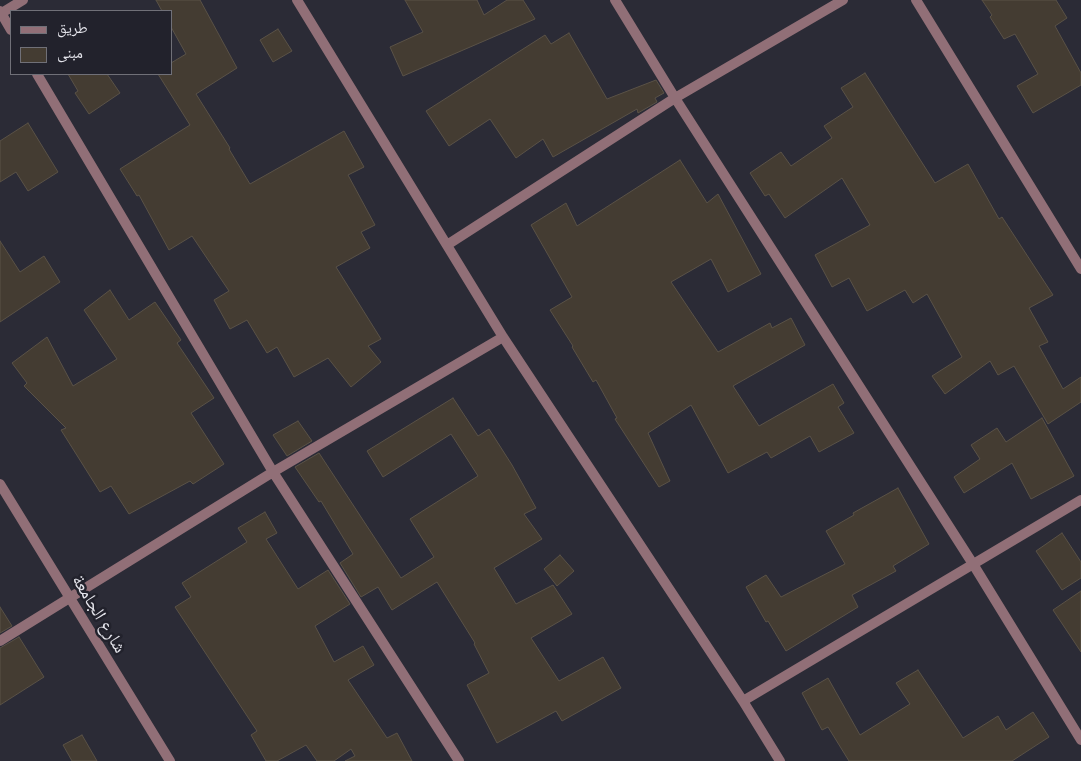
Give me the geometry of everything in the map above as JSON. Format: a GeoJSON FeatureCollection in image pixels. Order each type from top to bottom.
{"type":"FeatureCollection","features":[{"type":"Feature","properties":{"kind":"street"},"geometry":{"type":"LineString","coordinates":[[10,28],[0,13],[23,0]]}},
{"type":"Feature","properties":{"kind":"street"},"geometry":{"type":"LineString","coordinates":[[297,0],[503,337],[780,761]]}},
{"type":"Feature","properties":{"kind":"street"},"geometry":{"type":"LineString","coordinates":[[615,0],[675,98],[973,564],[1081,740]]}},
{"type":"Feature","properties":{"kind":"street"},"geometry":{"type":"LineString","coordinates":[[447,245],[675,98],[843,0]]}},
{"type":"Feature","properties":{"kind":"street"},"geometry":{"type":"LineString","coordinates":[[916,0],[1081,269]]}},
{"type":"Feature","properties":{"kind":"street"},"geometry":{"type":"LineString","coordinates":[[38,75],[273,472],[459,761]]}},
{"type":"Feature","properties":{"kind":"street"},"geometry":{"type":"LineString","coordinates":[[0,641],[273,472],[503,337]]}},
{"type":"Feature","properties":{"kind":"street","name":"شارع الجامعة"},"geometry":{"type":"LineString","coordinates":[[0,484],[170,761]]}},
{"type":"Feature","properties":{"kind":"street"},"geometry":{"type":"LineString","coordinates":[[743,702],[1081,500]]}},
{"type":"Feature","properties":{"kind":"building"},"geometry":{"type":"Polygon","coordinates":[[[156,0],[200,0],[237,68],[196,94],[250,184],[344,131],[364,167],[348,175],[375,225],[361,232],[370,248],[336,267],[381,339],[368,346],[381,362],[351,387],[328,358],[294,377],[277,347],[267,353],[247,320],[230,329],[214,300],[229,291],[192,236],[169,250],[139,195],[137,196],[120,169],[190,125],[159,75],[172,75],[172,62],[186,54],[172,29],[172,10],[161,10],[156,0]]]}},
{"type":"Feature","properties":{"kind":"building"},"geometry":{"type":"Polygon","coordinates":[[[405,0],[477,0],[484,15],[507,0],[523,0],[535,19],[403,76],[390,47],[423,32],[405,0]]]}},
{"type":"Feature","properties":{"kind":"building"},"geometry":{"type":"Polygon","coordinates":[[[982,0],[1056,0],[1067,18],[1055,26],[1081,73],[1081,85],[1033,113],[1017,86],[1038,74],[1015,34],[1004,39],[982,0]]]}},
{"type":"Feature","properties":{"kind":"building"},"geometry":{"type":"Polygon","coordinates":[[[278,29],[292,51],[273,62],[260,40],[278,29]]]}},
{"type":"Feature","properties":{"kind":"building"},"geometry":{"type":"Polygon","coordinates":[[[569,33],[607,99],[656,80],[664,93],[655,98],[657,102],[638,113],[637,109],[553,157],[543,139],[516,158],[490,119],[449,146],[426,111],[545,35],[551,44],[569,33]]]}},
{"type":"Feature","properties":{"kind":"building"},"geometry":{"type":"Polygon","coordinates":[[[865,73],[935,183],[968,164],[999,219],[1002,217],[1053,295],[1029,308],[1048,342],[1039,346],[1063,389],[1081,377],[1081,402],[1048,424],[1014,366],[998,375],[990,361],[945,394],[932,376],[962,357],[927,294],[913,303],[905,290],[867,311],[849,278],[832,287],[815,255],[870,225],[842,178],[785,218],[769,194],[765,196],[750,173],[781,152],[791,166],[832,138],[824,126],[853,107],[841,88],[865,73]]]}},
{"type":"Feature","properties":{"kind":"building"},"geometry":{"type":"Polygon","coordinates":[[[69,75],[108,75],[120,93],[89,114],[75,93],[78,91],[69,75]]]}},
{"type":"Feature","properties":{"kind":"building"},"geometry":{"type":"Polygon","coordinates":[[[28,123],[58,172],[28,191],[16,172],[0,182],[0,141],[28,123]]]}},
{"type":"Feature","properties":{"kind":"building"},"geometry":{"type":"Polygon","coordinates":[[[680,160],[707,203],[718,194],[761,274],[728,292],[711,259],[671,282],[718,352],[770,323],[772,328],[791,318],[805,345],[733,386],[759,426],[833,384],[844,403],[838,407],[854,433],[819,452],[810,436],[771,458],[767,452],[728,473],[691,405],[648,433],[670,481],[659,487],[615,419],[617,418],[596,380],[593,382],[550,310],[572,297],[531,225],[566,203],[577,226],[680,160]]]}},
{"type":"Feature","properties":{"kind":"building"},"geometry":{"type":"Polygon","coordinates":[[[0,241],[20,272],[44,256],[60,282],[0,322],[0,241]]]}},
{"type":"Feature","properties":{"kind":"building"},"geometry":{"type":"Polygon","coordinates":[[[110,290],[129,320],[155,302],[181,340],[177,343],[214,398],[191,413],[224,464],[193,484],[190,481],[129,514],[111,486],[100,492],[61,430],[66,428],[24,386],[27,383],[12,363],[47,337],[73,386],[117,359],[84,310],[110,290]]]}},
{"type":"Feature","properties":{"kind":"building"},"geometry":{"type":"Polygon","coordinates":[[[453,398],[478,436],[489,429],[536,508],[524,514],[542,539],[494,568],[516,604],[553,585],[572,614],[531,638],[559,681],[603,657],[621,688],[562,721],[556,711],[497,743],[467,685],[489,673],[475,643],[437,582],[392,610],[378,587],[361,597],[340,563],[353,554],[321,501],[319,502],[295,467],[319,453],[401,578],[434,557],[410,519],[478,476],[451,434],[383,477],[367,451],[453,398]]]}},
{"type":"Feature","properties":{"kind":"building"},"geometry":{"type":"Polygon","coordinates":[[[1042,418],[1074,476],[1031,499],[1012,463],[964,493],[954,477],[980,459],[971,445],[997,428],[1006,442],[1042,418]]]}},
{"type":"Feature","properties":{"kind":"building"},"geometry":{"type":"Polygon","coordinates":[[[298,421],[312,441],[287,456],[273,435],[298,421]]]}},
{"type":"Feature","properties":{"kind":"building"},"geometry":{"type":"Polygon","coordinates":[[[898,488],[929,544],[893,566],[896,571],[852,595],[858,607],[786,651],[768,621],[766,622],[746,587],[766,575],[781,597],[845,564],[826,531],[854,515],[853,513],[898,488]]]}},
{"type":"Feature","properties":{"kind":"building"},"geometry":{"type":"Polygon","coordinates":[[[265,512],[277,533],[266,539],[298,589],[328,570],[350,604],[315,626],[334,662],[363,646],[374,665],[348,680],[387,738],[397,733],[412,761],[345,761],[355,756],[351,749],[334,761],[317,761],[306,745],[277,761],[266,761],[251,735],[257,731],[175,607],[191,597],[182,583],[247,542],[238,528],[265,512]]]}},
{"type":"Feature","properties":{"kind":"building"},"geometry":{"type":"Polygon","coordinates":[[[1062,533],[1081,562],[1081,578],[1062,590],[1036,551],[1062,533]]]}},
{"type":"Feature","properties":{"kind":"building"},"geometry":{"type":"Polygon","coordinates":[[[560,555],[574,571],[557,586],[544,569],[560,555]]]}},
{"type":"Feature","properties":{"kind":"building"},"geometry":{"type":"Polygon","coordinates":[[[1081,591],[1081,652],[1053,610],[1081,591]]]}},
{"type":"Feature","properties":{"kind":"building"},"geometry":{"type":"Polygon","coordinates":[[[0,607],[12,626],[0,633],[0,607]]]}},
{"type":"Feature","properties":{"kind":"building"},"geometry":{"type":"Polygon","coordinates":[[[19,637],[44,677],[0,705],[0,648],[19,637]]]}},
{"type":"Feature","properties":{"kind":"building"},"geometry":{"type":"Polygon","coordinates":[[[918,670],[963,738],[998,716],[1006,730],[1033,712],[1049,737],[1012,761],[849,761],[828,727],[822,730],[802,693],[828,678],[860,735],[910,704],[896,683],[918,670]]]}},
{"type":"Feature","properties":{"kind":"building"},"geometry":{"type":"Polygon","coordinates":[[[82,735],[97,761],[72,761],[63,745],[82,735]]]}}]}
